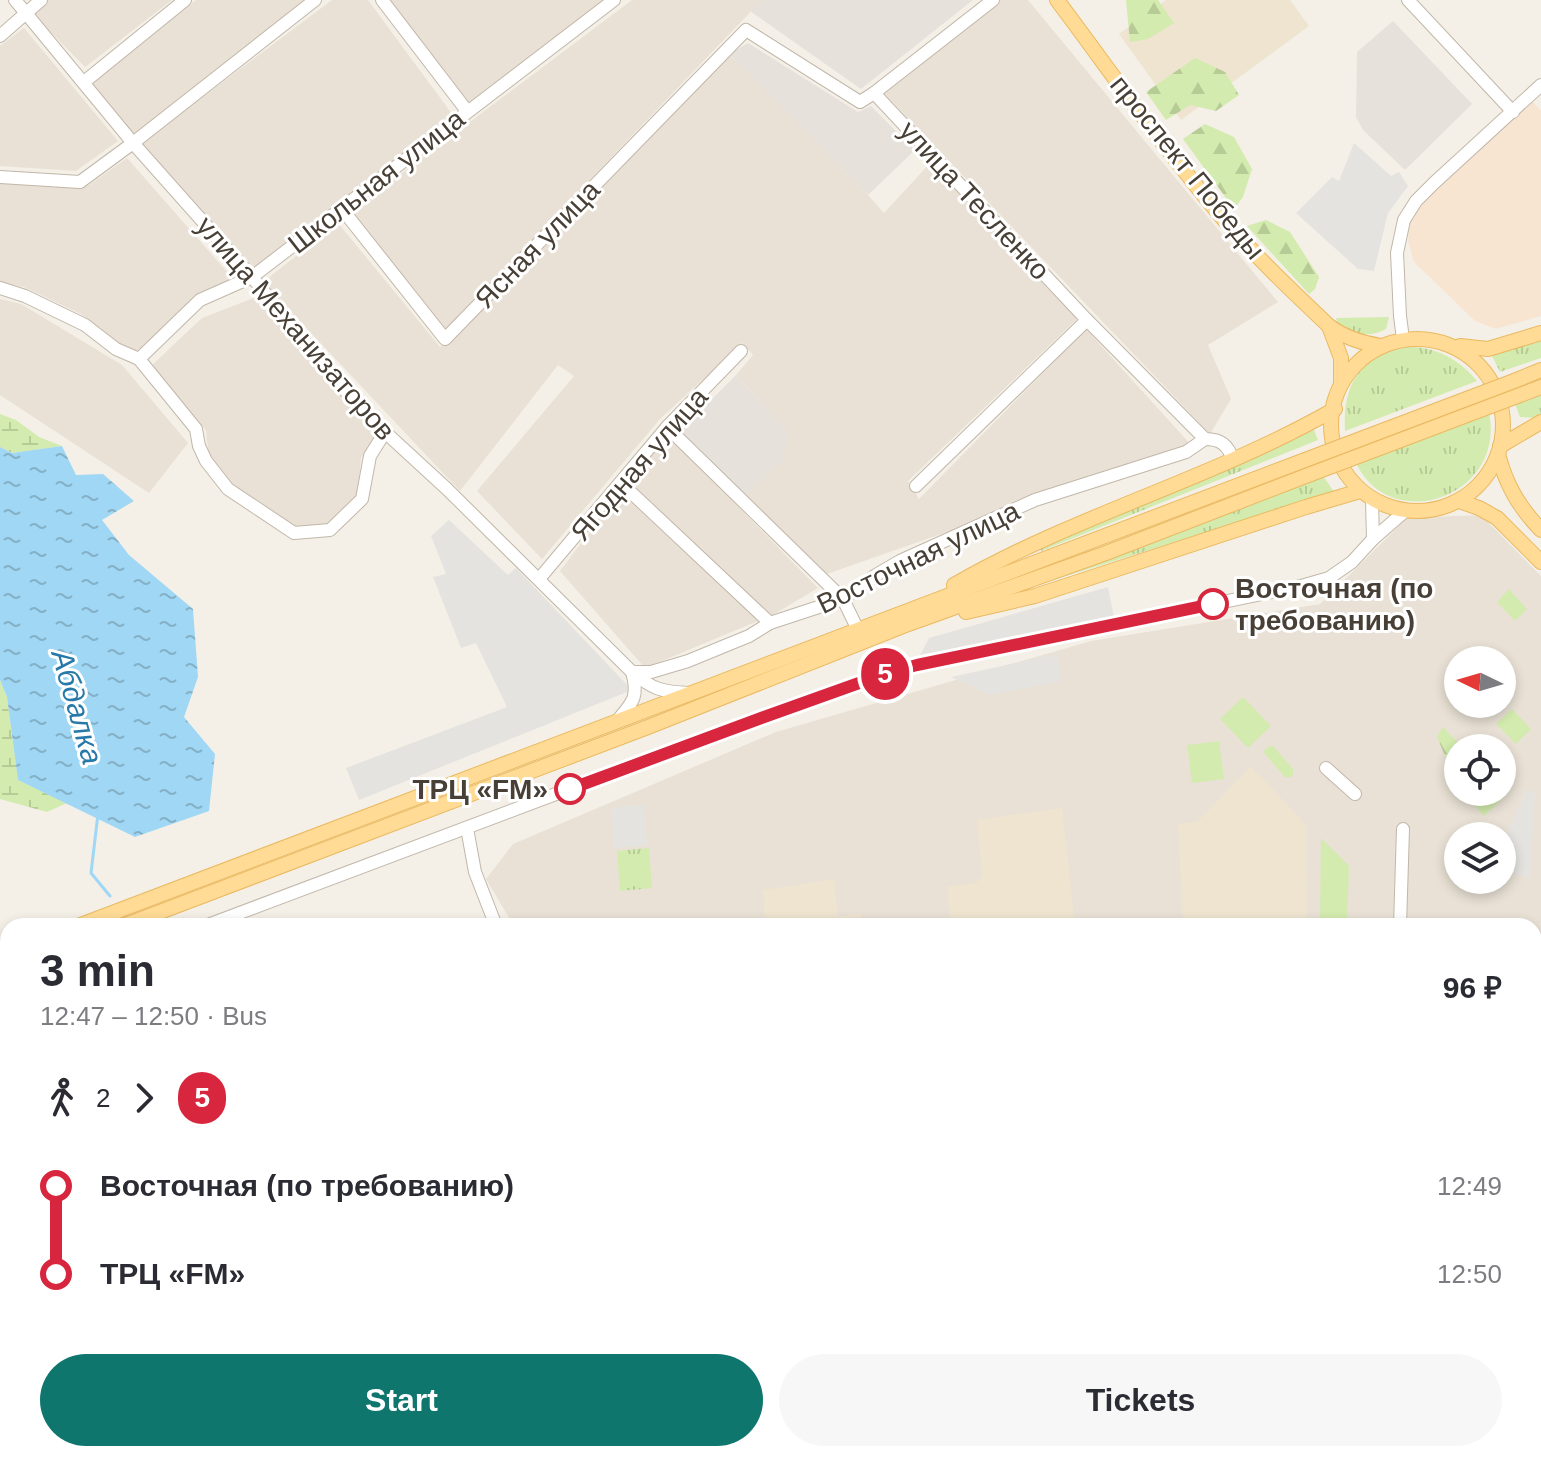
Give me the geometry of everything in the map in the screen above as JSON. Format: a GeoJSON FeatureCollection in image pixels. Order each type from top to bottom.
{"type":"FeatureCollection","features":[{"type":"Feature","properties":{"kind":"main road","name":"проспект Победы"},"geometry":{"type":"LineString","coordinates":[[1057,0],[1222,218],[1265,264],[1329,326],[1358,342],[1381,346]]}},
{"type":"Feature","properties":{"kind":"main road","name":"проспект Победы"},"geometry":{"type":"LineString","coordinates":[[1329,326],[1341,358],[1341,386]]}},
{"type":"Feature","properties":{"kind":"main road"},"geometry":{"type":"LineString","coordinates":[[1541,333],[1488,349],[1429,338],[1403,339],[1381,346],[1356,365],[1341,386],[1333,428],[1337,456],[1349,478],[1366,496],[1404,512],[1436,510],[1459,501],[1489,473],[1499,450],[1541,422]]}},
{"type":"Feature","properties":{"kind":"main road"},"geometry":{"type":"LineString","coordinates":[[1456,345],[1480,363],[1497,396],[1502,420],[1499,450],[1503,475],[1526,514],[1541,530]]}},
{"type":"Feature","properties":{"kind":"main road"},"geometry":{"type":"LineString","coordinates":[[144,918],[903,626],[1106,553],[1541,370]]}},
{"type":"Feature","properties":{"kind":"main road"},"geometry":{"type":"LineString","coordinates":[[99,918],[918,606],[1541,387]]}},
{"type":"Feature","properties":{"kind":"main road"},"geometry":{"type":"LineString","coordinates":[[918,606],[1023,549],[1233,460],[1335,409]]}},
{"type":"Feature","properties":{"kind":"main road"},"geometry":{"type":"LineString","coordinates":[[903,626],[1035,596],[1306,507],[1366,496]]}},
{"type":"Feature","properties":{"kind":"main road"},"geometry":{"type":"LineString","coordinates":[[1459,501],[1497,518],[1541,562]]}},
{"type":"Feature","properties":{"kind":"street","name":"улица Механизаторов"},"geometry":{"type":"LineString","coordinates":[[15,0],[133,143],[252,277],[338,383],[385,432],[632,672],[660,691],[692,694]]}},
{"type":"Feature","properties":{"kind":"street"},"geometry":{"type":"LineString","coordinates":[[0,36],[41,0]]}},
{"type":"Feature","properties":{"kind":"street"},"geometry":{"type":"LineString","coordinates":[[84,82],[185,0]]}},
{"type":"Feature","properties":{"kind":"street"},"geometry":{"type":"LineString","coordinates":[[0,177],[80,182],[315,0]]}},
{"type":"Feature","properties":{"kind":"street"},"geometry":{"type":"LineString","coordinates":[[382,0],[467,111]]}},
{"type":"Feature","properties":{"kind":"street","name":"Школьная улица"},"geometry":{"type":"LineString","coordinates":[[139,359],[200,300],[252,277],[614,0]]}},
{"type":"Feature","properties":{"kind":"street"},"geometry":{"type":"LineString","coordinates":[[874,93],[993,0]]}},
{"type":"Feature","properties":{"kind":"street"},"geometry":{"type":"LineString","coordinates":[[1408,0],[1513,112]]}},
{"type":"Feature","properties":{"kind":"street","name":"Ясная улица"},"geometry":{"type":"LineString","coordinates":[[342,209],[445,339],[746,30],[860,102],[874,93]]}},
{"type":"Feature","properties":{"kind":"street"},"geometry":{"type":"LineString","coordinates":[[1403,339],[1397,253],[1404,220],[1416,201],[1434,183],[1541,85]]}},
{"type":"Feature","properties":{"kind":"street","name":"улица Тесленко"},"geometry":{"type":"LineString","coordinates":[[874,93],[1087,320],[1205,439],[1224,443],[1233,460]]}},
{"type":"Feature","properties":{"kind":"street"},"geometry":{"type":"LineString","coordinates":[[0,288],[25,296],[85,325],[116,349],[139,359],[196,429],[206,461],[228,489],[294,533],[330,530],[362,499],[370,456],[385,432]]}},
{"type":"Feature","properties":{"kind":"street"},"geometry":{"type":"LineString","coordinates":[[916,486],[1087,320]]}},
{"type":"Feature","properties":{"kind":"street","name":"Ягодная улица"},"geometry":{"type":"LineString","coordinates":[[539,579],[667,427],[741,351]]}},
{"type":"Feature","properties":{"kind":"street"},"geometry":{"type":"LineString","coordinates":[[667,427],[843,599],[858,630]]}},
{"type":"Feature","properties":{"kind":"street","name":"Восточная улица"},"geometry":{"type":"LineString","coordinates":[[632,672],[651,672],[688,661],[749,636],[770,623],[843,599],[900,561],[1035,500],[1186,452],[1205,439]]}},
{"type":"Feature","properties":{"kind":"street"},"geometry":{"type":"LineString","coordinates":[[621,483],[770,623]]}},
{"type":"Feature","properties":{"kind":"street"},"geometry":{"type":"LineString","coordinates":[[1366,496],[1373,539]]}},
{"type":"Feature","properties":{"kind":"street"},"geometry":{"type":"LineString","coordinates":[[226,918],[887,673],[1329,578],[1352,562],[1404,512]]}},
{"type":"Feature","properties":{"kind":"street"},"geometry":{"type":"LineString","coordinates":[[617,721],[635,695],[632,672]]}},
{"type":"Feature","properties":{"kind":"street"},"geometry":{"type":"LineString","coordinates":[[1326,768],[1355,794]]}},
{"type":"Feature","properties":{"kind":"street"},"geometry":{"type":"LineString","coordinates":[[467,828],[475,872],[493,918]]}},
{"type":"Feature","properties":{"kind":"street"},"geometry":{"type":"LineString","coordinates":[[1400,918],[1403,829]]}},
{"type":"Feature","properties":{"kind":"shaded area"},"geometry":{"type":"Polygon","coordinates":[[[48,0],[172,0],[85,67],[32,13],[48,0]]]}},
{"type":"Feature","properties":{"kind":"shaded area"},"geometry":{"type":"Polygon","coordinates":[[[196,0],[306,0],[135,137],[90,82],[196,0]]]}},
{"type":"Feature","properties":{"kind":"shaded area"},"geometry":{"type":"Polygon","coordinates":[[[332,0],[368,0],[455,118],[255,275],[139,145],[332,0]]]}},
{"type":"Feature","properties":{"kind":"shaded area"},"geometry":{"type":"Polygon","coordinates":[[[387,0],[605,0],[467,108],[387,0]]]}},
{"type":"Feature","properties":{"kind":"shaded area"},"geometry":{"type":"Polygon","coordinates":[[[632,0],[762,0],[443,333],[345,216],[632,0]]]}},
{"type":"Feature","properties":{"kind":"shaded area"},"geometry":{"type":"Polygon","coordinates":[[[762,0],[973,0],[861,89],[750,11],[762,0]]]}},
{"type":"Feature","properties":{"kind":"shaded area"},"geometry":{"type":"Polygon","coordinates":[[[996,0],[1028,0],[1278,302],[1208,345],[1231,399],[1210,434],[883,92],[996,0]]]}},
{"type":"Feature","properties":{"kind":"shaded area"},"geometry":{"type":"Polygon","coordinates":[[[1166,0],[1290,0],[1309,26],[1181,120],[1119,34],[1166,0]]]}},
{"type":"Feature","properties":{"kind":"shaded area"},"geometry":{"type":"Polygon","coordinates":[[[1393,21],[1472,104],[1405,170],[1363,130],[1356,117],[1357,52],[1393,21]]]}},
{"type":"Feature","properties":{"kind":"shaded area"},"geometry":{"type":"Polygon","coordinates":[[[24,28],[118,141],[76,171],[0,166],[0,46],[24,28]]]}},
{"type":"Feature","properties":{"kind":"shaded area"},"geometry":{"type":"Polygon","coordinates":[[[748,43],[858,112],[871,106],[915,150],[868,195],[729,54],[748,43]]]}},
{"type":"Feature","properties":{"kind":"shaded area"},"geometry":{"type":"Polygon","coordinates":[[[729,54],[884,213],[933,160],[1079,317],[908,481],[919,499],[1086,329],[1192,446],[824,575],[741,500],[789,432],[736,375],[753,355],[742,343],[660,419],[542,559],[477,491],[574,376],[558,365],[460,491],[263,282],[338,223],[440,347],[525,268],[729,54]]]}},
{"type":"Feature","properties":{"kind":"shaded area"},"geometry":{"type":"Polygon","coordinates":[[[1532,101],[1541,110],[1541,316],[1496,329],[1475,321],[1414,262],[1408,241],[1410,220],[1421,203],[1532,101]]]}},
{"type":"Feature","properties":{"kind":"shaded area"},"geometry":{"type":"Polygon","coordinates":[[[1354,143],[1391,176],[1399,172],[1408,186],[1388,213],[1374,271],[1358,269],[1296,213],[1332,177],[1339,181],[1354,143]]]}},
{"type":"Feature","properties":{"kind":"shaded area"},"geometry":{"type":"Polygon","coordinates":[[[127,158],[235,281],[132,354],[81,314],[24,287],[0,282],[0,180],[89,185],[127,158]]]}},
{"type":"Feature","properties":{"kind":"shaded area"},"geometry":{"type":"Polygon","coordinates":[[[256,297],[378,436],[361,458],[357,501],[328,526],[294,529],[240,492],[209,460],[206,430],[150,367],[202,318],[256,297]]]}},
{"type":"Feature","properties":{"kind":"shaded area"},"geometry":{"type":"Polygon","coordinates":[[[0,299],[21,304],[122,365],[188,443],[149,493],[0,395],[0,299]]]}},
{"type":"Feature","properties":{"kind":"shaded area"},"geometry":{"type":"Polygon","coordinates":[[[736,375],[789,432],[783,460],[741,500],[678,433],[736,375]]]}},
{"type":"Feature","properties":{"kind":"shaded area"},"geometry":{"type":"Polygon","coordinates":[[[667,434],[818,588],[771,616],[629,483],[667,434]]]}},
{"type":"Feature","properties":{"kind":"shaded area"},"geometry":{"type":"Polygon","coordinates":[[[620,492],[758,621],[645,668],[560,571],[620,492]]]}},
{"type":"Feature","properties":{"kind":"shaded area"},"geometry":{"type":"Polygon","coordinates":[[[1481,515],[1541,576],[1541,918],[509,918],[486,879],[513,844],[776,732],[1091,641],[1320,604],[1407,518],[1481,515]]]}},
{"type":"Feature","properties":{"kind":"shaded area"},"geometry":{"type":"Polygon","coordinates":[[[449,520],[508,575],[516,568],[632,690],[359,800],[346,768],[507,707],[476,643],[461,648],[433,577],[446,574],[431,536],[449,520]]]}},
{"type":"Feature","properties":{"kind":"shaded area"},"geometry":{"type":"Polygon","coordinates":[[[1108,587],[1114,617],[920,655],[929,638],[1108,587]]]}},
{"type":"Feature","properties":{"kind":"shaded area"},"geometry":{"type":"Polygon","coordinates":[[[1057,654],[1061,681],[991,695],[951,677],[1057,654]]]}},
{"type":"Feature","properties":{"kind":"shaded area"},"geometry":{"type":"Polygon","coordinates":[[[1251,766],[1306,825],[1307,918],[1183,918],[1178,824],[1197,822],[1251,766]]]}},
{"type":"Feature","properties":{"kind":"shaded area"},"geometry":{"type":"Polygon","coordinates":[[[1526,790],[1535,792],[1530,879],[1516,874],[1516,822],[1512,822],[1526,790]]]}},
{"type":"Feature","properties":{"kind":"shaded area"},"geometry":{"type":"Polygon","coordinates":[[[644,805],[647,845],[614,848],[611,808],[644,805]]]}},
{"type":"Feature","properties":{"kind":"shaded area"},"geometry":{"type":"Polygon","coordinates":[[[1062,808],[1074,918],[950,918],[947,887],[976,883],[982,876],[977,820],[1062,808]]]}},
{"type":"Feature","properties":{"kind":"shaded area"},"geometry":{"type":"Polygon","coordinates":[[[834,879],[838,917],[861,913],[861,918],[765,918],[763,890],[834,879]]]}},
{"type":"Feature","properties":{"kind":"green space"},"geometry":{"type":"Polygon","coordinates":[[[1126,0],[1158,0],[1174,23],[1148,39],[1130,42],[1126,0]]]}},
{"type":"Feature","properties":{"kind":"green space"},"geometry":{"type":"Polygon","coordinates":[[[1195,58],[1225,72],[1239,95],[1216,111],[1190,105],[1166,120],[1146,92],[1195,58]]]}},
{"type":"Feature","properties":{"kind":"green space"},"geometry":{"type":"Polygon","coordinates":[[[1205,124],[1234,137],[1252,169],[1243,197],[1234,209],[1183,139],[1205,124]]]}},
{"type":"Feature","properties":{"kind":"green space"},"geometry":{"type":"Polygon","coordinates":[[[1266,220],[1290,232],[1319,277],[1315,289],[1309,294],[1247,226],[1266,220]]]}},
{"type":"Feature","properties":{"kind":"green space"},"geometry":{"type":"Polygon","coordinates":[[[1389,317],[1386,329],[1368,334],[1339,328],[1336,318],[1389,317]]]}},
{"type":"Feature","properties":{"kind":"green space"},"geometry":{"type":"Polygon","coordinates":[[[1541,338],[1541,358],[1500,372],[1491,354],[1541,338]]]}},
{"type":"Feature","properties":{"kind":"green space"},"geometry":{"type":"Polygon","coordinates":[[[1406,347],[1446,355],[1477,381],[1345,431],[1347,400],[1357,376],[1376,358],[1406,347]]]}},
{"type":"Feature","properties":{"kind":"green space"},"geometry":{"type":"Polygon","coordinates":[[[1541,393],[1541,418],[1520,417],[1515,404],[1541,393]]]}},
{"type":"Feature","properties":{"kind":"green space"},"geometry":{"type":"Polygon","coordinates":[[[1489,413],[1490,442],[1480,467],[1463,485],[1442,497],[1418,501],[1394,498],[1372,485],[1356,463],[1489,413]]]}},
{"type":"Feature","properties":{"kind":"green space"},"geometry":{"type":"Polygon","coordinates":[[[0,414],[16,420],[39,437],[62,446],[12,453],[0,447],[0,414]]]}},
{"type":"Feature","properties":{"kind":"green space"},"geometry":{"type":"Polygon","coordinates":[[[1313,427],[1318,440],[1040,549],[1313,427]]]}},
{"type":"Feature","properties":{"kind":"green space"},"geometry":{"type":"Polygon","coordinates":[[[1323,476],[1334,492],[1029,586],[1323,476]]]}},
{"type":"Feature","properties":{"kind":"green space"},"geometry":{"type":"Polygon","coordinates":[[[1509,589],[1527,609],[1515,621],[1497,602],[1509,589]]]}},
{"type":"Feature","properties":{"kind":"green space"},"geometry":{"type":"Polygon","coordinates":[[[0,680],[7,697],[18,780],[67,803],[47,812],[0,799],[0,680]]]}},
{"type":"Feature","properties":{"kind":"green space"},"geometry":{"type":"Polygon","coordinates":[[[1243,697],[1271,726],[1248,748],[1220,719],[1243,697]]]}},
{"type":"Feature","properties":{"kind":"green space"},"geometry":{"type":"Polygon","coordinates":[[[1516,713],[1531,729],[1516,744],[1516,734],[1506,734],[1496,724],[1502,718],[1516,718],[1516,713]]]}},
{"type":"Feature","properties":{"kind":"green space"},"geometry":{"type":"Polygon","coordinates":[[[1443,727],[1450,734],[1444,734],[1444,753],[1437,737],[1443,727]]]}},
{"type":"Feature","properties":{"kind":"green space"},"geometry":{"type":"Polygon","coordinates":[[[1219,741],[1224,779],[1192,783],[1187,745],[1219,741]]]}},
{"type":"Feature","properties":{"kind":"green space"},"geometry":{"type":"Polygon","coordinates":[[[1270,746],[1293,769],[1291,777],[1285,777],[1265,754],[1263,751],[1270,746]]]}},
{"type":"Feature","properties":{"kind":"green space"},"geometry":{"type":"Polygon","coordinates":[[[1475,806],[1494,806],[1484,816],[1475,806]]]}},
{"type":"Feature","properties":{"kind":"green space"},"geometry":{"type":"Polygon","coordinates":[[[1321,838],[1349,866],[1347,918],[1320,918],[1321,838]]]}},
{"type":"Feature","properties":{"kind":"green space"},"geometry":{"type":"Polygon","coordinates":[[[649,848],[652,888],[620,891],[617,851],[649,848]]]}},
{"type":"Feature","properties":{"kind":"water"},"geometry":{"type":"Polygon","coordinates":[[[62,446],[76,475],[103,474],[134,501],[102,520],[129,555],[193,609],[198,677],[184,717],[215,754],[209,811],[135,837],[18,780],[7,697],[0,680],[0,447],[12,453],[62,446]]]}},
{"type":"Feature","properties":{"kind":"waterway","name":"Абдалка"},"geometry":{"type":"LineString","coordinates":[[98,814],[91,873],[110,896]]}},
{"type":"Feature","properties":{"kind":"bus line","name":"5"},"geometry":{"type":"LineString","coordinates":[[570,789],[887,673],[1213,604]]}},
{"type":"Feature","properties":{"kind":"place","name":"Восточная (по требованию)"},"geometry":{"type":"Point","coordinates":[1213,604]}},
{"type":"Feature","properties":{"kind":"place","name":"ТРЦ «FM»"},"geometry":{"type":"Point","coordinates":[570,789]}}]}
